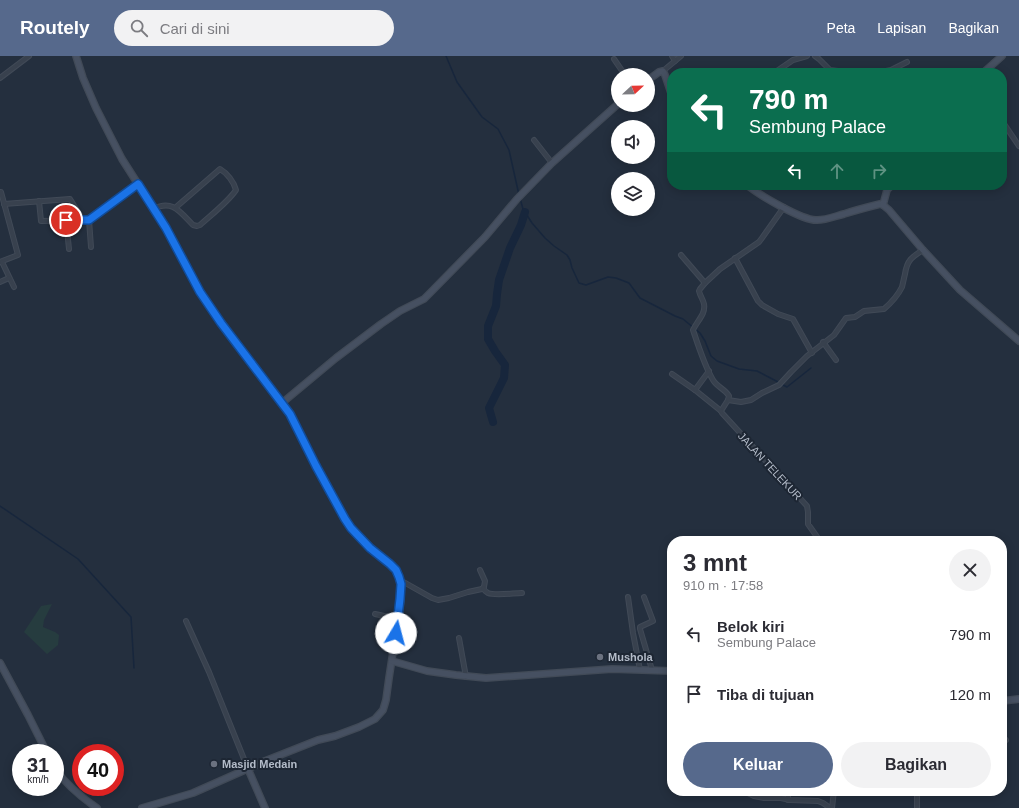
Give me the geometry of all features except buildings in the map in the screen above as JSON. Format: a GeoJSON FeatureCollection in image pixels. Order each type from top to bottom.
{"type":"FeatureCollection","features":[{"type":"Feature","properties":{"kind":"street"},"geometry":{"type":"LineString","coordinates":[[0,78],[29,56]]}},
{"type":"Feature","properties":{"kind":"street"},"geometry":{"type":"LineString","coordinates":[[76,56],[83,78],[96,108],[122,159],[166,228],[200,292],[257,372],[290,414],[316,466],[351,528],[370,548],[392,565],[400,580],[398,619],[386,703],[383,710],[375,720],[335,736],[318,740],[193,793],[142,808]]}},
{"type":"Feature","properties":{"kind":"street"},"geometry":{"type":"LineString","coordinates":[[672,56],[675,61]]}},
{"type":"Feature","properties":{"kind":"street"},"geometry":{"type":"LineString","coordinates":[[655,75],[663,71],[681,56]]}},
{"type":"Feature","properties":{"kind":"street"},"geometry":{"type":"LineString","coordinates":[[781,68],[793,60],[806,56]]}},
{"type":"Feature","properties":{"kind":"street"},"geometry":{"type":"LineString","coordinates":[[815,56],[828,68]]}},
{"type":"Feature","properties":{"kind":"street"},"geometry":{"type":"LineString","coordinates":[[988,68],[1002,56]]}},
{"type":"Feature","properties":{"kind":"street"},"geometry":{"type":"LineString","coordinates":[[614,59],[620,68]]}},
{"type":"Feature","properties":{"kind":"street"},"geometry":{"type":"LineString","coordinates":[[895,68],[906,62]]}},
{"type":"Feature","properties":{"kind":"street"},"geometry":{"type":"LineString","coordinates":[[663,71],[667,81]]}},
{"type":"Feature","properties":{"kind":"street"},"geometry":{"type":"LineString","coordinates":[[282,403],[336,358],[381,324],[400,311],[426,297],[485,238],[517,199],[552,163],[611,110]]}},
{"type":"Feature","properties":{"kind":"street"},"geometry":{"type":"LineString","coordinates":[[1007,128],[1019,146]]}},
{"type":"Feature","properties":{"kind":"street"},"geometry":{"type":"LineString","coordinates":[[534,140],[552,163]]}},
{"type":"Feature","properties":{"kind":"street"},"geometry":{"type":"LineString","coordinates":[[153,209],[160,205],[170,205],[193,225],[197,226],[200,225],[233,194],[236,190],[235,186],[227,174],[220,169],[175,208]]}},
{"type":"Feature","properties":{"kind":"street"},"geometry":{"type":"LineString","coordinates":[[39,201],[41,221],[89,220],[138,184]]}},
{"type":"Feature","properties":{"kind":"street"},"geometry":{"type":"LineString","coordinates":[[753,190],[784,207],[808,218],[818,220],[880,204],[883,205],[960,290],[1019,341]]}},
{"type":"Feature","properties":{"kind":"street"},"geometry":{"type":"LineString","coordinates":[[883,205],[887,190]]}},
{"type":"Feature","properties":{"kind":"street"},"geometry":{"type":"LineString","coordinates":[[0,192],[18,256],[1,262],[14,287]]}},
{"type":"Feature","properties":{"kind":"street"},"geometry":{"type":"LineString","coordinates":[[4,204],[70,199],[83,220]]}},
{"type":"Feature","properties":{"kind":"street"},"geometry":{"type":"LineString","coordinates":[[721,411],[729,398],[728,394],[715,383],[709,372],[693,330],[704,310],[704,302],[699,292],[705,283],[725,265],[756,244],[762,238],[784,207]]}},
{"type":"Feature","properties":{"kind":"street"},"geometry":{"type":"LineString","coordinates":[[66,220],[68,248]]}},
{"type":"Feature","properties":{"kind":"street"},"geometry":{"type":"LineString","coordinates":[[89,220],[90,247]]}},
{"type":"Feature","properties":{"kind":"street"},"geometry":{"type":"LineString","coordinates":[[728,400],[741,402],[751,400],[779,385],[812,352],[834,335],[846,318],[855,317],[864,311],[881,310],[886,308],[899,292],[909,260],[923,250]]}},
{"type":"Feature","properties":{"kind":"street"},"geometry":{"type":"LineString","coordinates":[[681,255],[705,283]]}},
{"type":"Feature","properties":{"kind":"street"},"geometry":{"type":"LineString","coordinates":[[735,258],[762,306],[793,319],[812,352]]}},
{"type":"Feature","properties":{"kind":"street"},"geometry":{"type":"LineString","coordinates":[[0,282],[9,278]]}},
{"type":"Feature","properties":{"kind":"street"},"geometry":{"type":"LineString","coordinates":[[824,342],[836,360]]}},
{"type":"Feature","properties":{"kind":"street"},"geometry":{"type":"LineString","coordinates":[[695,390],[709,372]]}},
{"type":"Feature","properties":{"kind":"street","name":"JALAN TELEKUR"},"geometry":{"type":"LineString","coordinates":[[672,374],[721,411],[731,424],[807,506],[808,524],[816,536]]}},
{"type":"Feature","properties":{"kind":"street"},"geometry":{"type":"LineString","coordinates":[[480,570],[485,584],[483,588]]}},
{"type":"Feature","properties":{"kind":"street"},"geometry":{"type":"LineString","coordinates":[[400,580],[435,599],[449,598],[483,588]]}},
{"type":"Feature","properties":{"kind":"street"},"geometry":{"type":"LineString","coordinates":[[483,588],[487,593],[491,594],[522,593]]}},
{"type":"Feature","properties":{"kind":"street"},"geometry":{"type":"LineString","coordinates":[[628,597],[640,670]]}},
{"type":"Feature","properties":{"kind":"street"},"geometry":{"type":"LineString","coordinates":[[644,597],[653,621],[640,627],[640,630],[652,670]]}},
{"type":"Feature","properties":{"kind":"street"},"geometry":{"type":"LineString","coordinates":[[375,614],[398,619]]}},
{"type":"Feature","properties":{"kind":"street"},"geometry":{"type":"LineString","coordinates":[[186,621],[209,672],[265,808]]}},
{"type":"Feature","properties":{"kind":"street"},"geometry":{"type":"LineString","coordinates":[[459,638],[466,677]]}},
{"type":"Feature","properties":{"kind":"street"},"geometry":{"type":"LineString","coordinates":[[392,661],[427,671],[466,677],[486,678],[603,669],[667,670]]}},
{"type":"Feature","properties":{"kind":"street"},"geometry":{"type":"LineString","coordinates":[[0,663],[43,744]]}},
{"type":"Feature","properties":{"kind":"street"},"geometry":{"type":"LineString","coordinates":[[1007,700],[1019,699]]}},
{"type":"Feature","properties":{"kind":"street"},"geometry":{"type":"LineString","coordinates":[[64,779],[82,797],[97,808]]}},
{"type":"Feature","properties":{"kind":"street"},"geometry":{"type":"LineString","coordinates":[[755,796],[760,798],[818,801],[831,808],[833,796]]}},
{"type":"Feature","properties":{"kind":"street"},"geometry":{"type":"LineString","coordinates":[[917,796],[917,808]]}},
{"type":"Feature","properties":{"kind":"green space"},"geometry":{"type":"Polygon","coordinates":[[[52,604],[44,620],[43,627],[59,635],[58,645],[47,654],[24,632],[41,606],[52,604]]]}},
{"type":"Feature","properties":{"kind":"waterway"},"geometry":{"type":"LineString","coordinates":[[446,56],[457,82],[482,117],[498,129],[509,150],[519,195]]}},
{"type":"Feature","properties":{"kind":"waterway"},"geometry":{"type":"LineString","coordinates":[[520,198],[523,209],[532,223],[545,238],[567,255],[579,283],[586,285],[608,277],[616,278],[629,283],[640,298],[683,319],[700,333],[711,356],[717,361],[739,369],[757,371],[780,383]]}},
{"type":"Feature","properties":{"kind":"waterway"},"geometry":{"type":"LineString","coordinates":[[493,422],[489,408],[504,378],[505,365],[488,339],[488,326],[496,306],[499,280],[525,212]]}},
{"type":"Feature","properties":{"kind":"waterway"},"geometry":{"type":"LineString","coordinates":[[783,385],[787,387],[811,368]]}},
{"type":"Feature","properties":{"kind":"waterway"},"geometry":{"type":"LineString","coordinates":[[0,506],[78,559],[131,617],[134,668]]}},
{"type":"Feature","properties":{"kind":"place","name":"Mushola"},"geometry":{"type":"Point","coordinates":[600,657]}},
{"type":"Feature","properties":{"kind":"place","name":"Masjid Medain"},"geometry":{"type":"Point","coordinates":[214,764]}},
{"type":"Feature","properties":{"kind":"route"},"geometry":{"type":"LineString","coordinates":[[66,220],[89,220],[138,184],[166,228],[200,292],[221,323],[290,414],[316,466],[351,528],[370,548],[396,570],[401,584],[396,633]]}}]}
